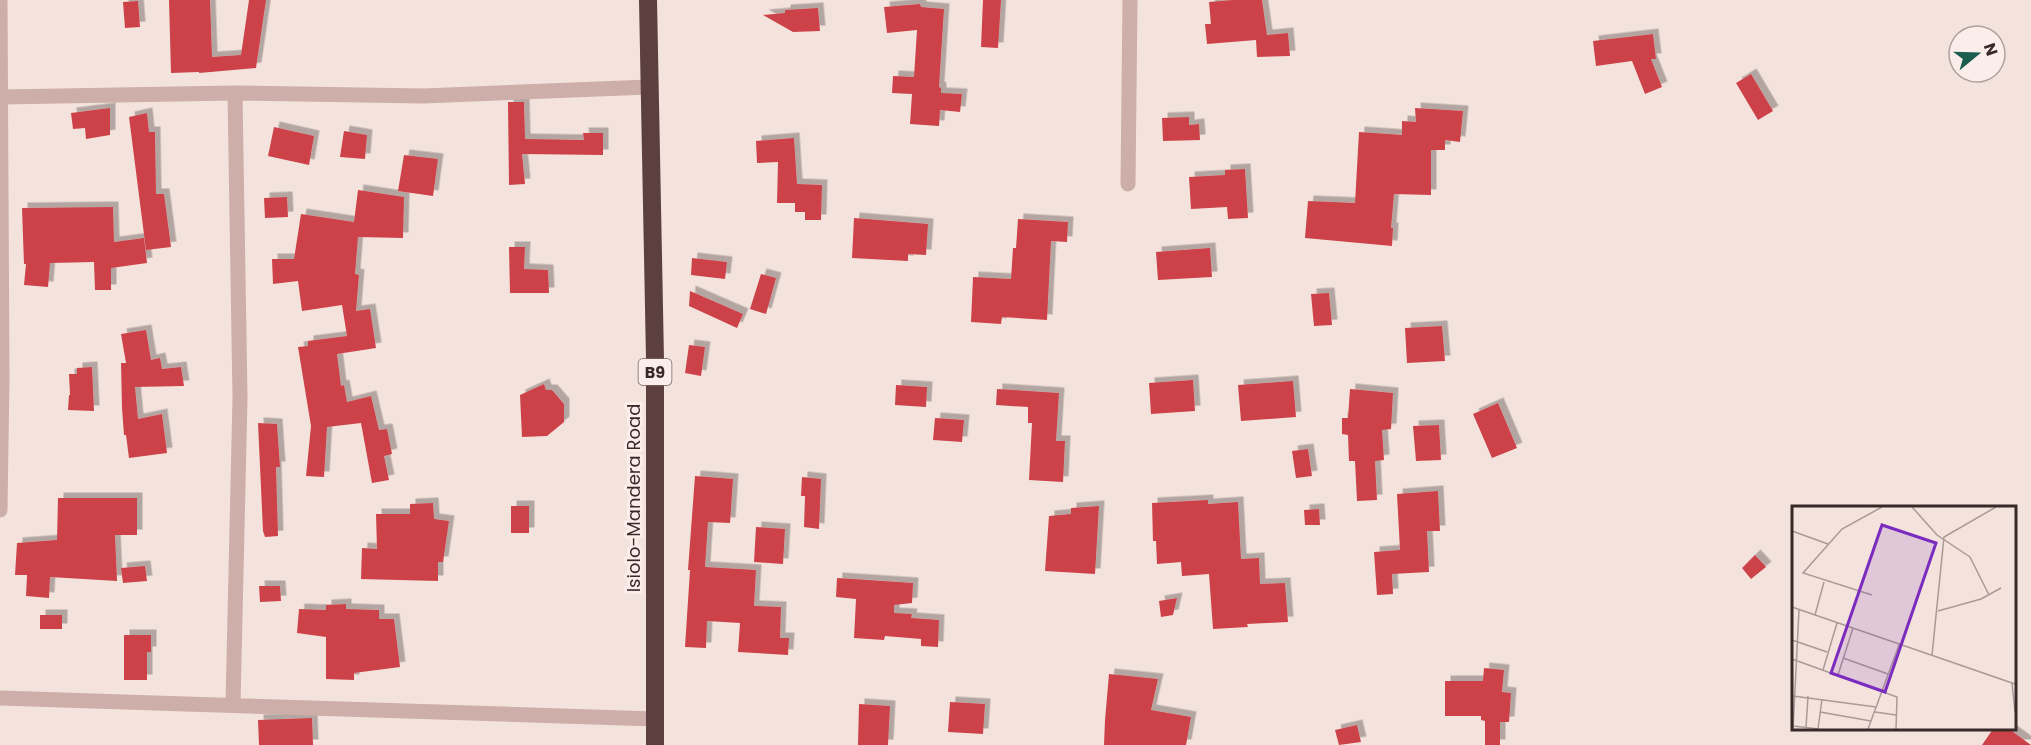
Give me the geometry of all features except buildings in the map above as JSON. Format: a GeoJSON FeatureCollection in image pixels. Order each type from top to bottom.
{"type":"FeatureCollection","features":[{"type":"Feature","properties":{"kind":"highway","name":"Isiolo-Mandera Road"},"geometry":{"type":"LineString","coordinates":[[648,0],[655,359],[655,745]]}},
{"type":"Feature","properties":{"kind":"street"},"geometry":{"type":"LineString","coordinates":[[0,0],[2,98],[0,510]]}},
{"type":"Feature","properties":{"kind":"street"},"geometry":{"type":"LineString","coordinates":[[1128,184],[1130,0]]}},
{"type":"Feature","properties":{"kind":"street"},"geometry":{"type":"LineString","coordinates":[[2,98],[235,93],[423,96],[650,87]]}},
{"type":"Feature","properties":{"kind":"street"},"geometry":{"type":"LineString","coordinates":[[233,704],[240,398],[235,93]]}},
{"type":"Feature","properties":{"kind":"street"},"geometry":{"type":"LineString","coordinates":[[0,698],[655,718]]}}]}
